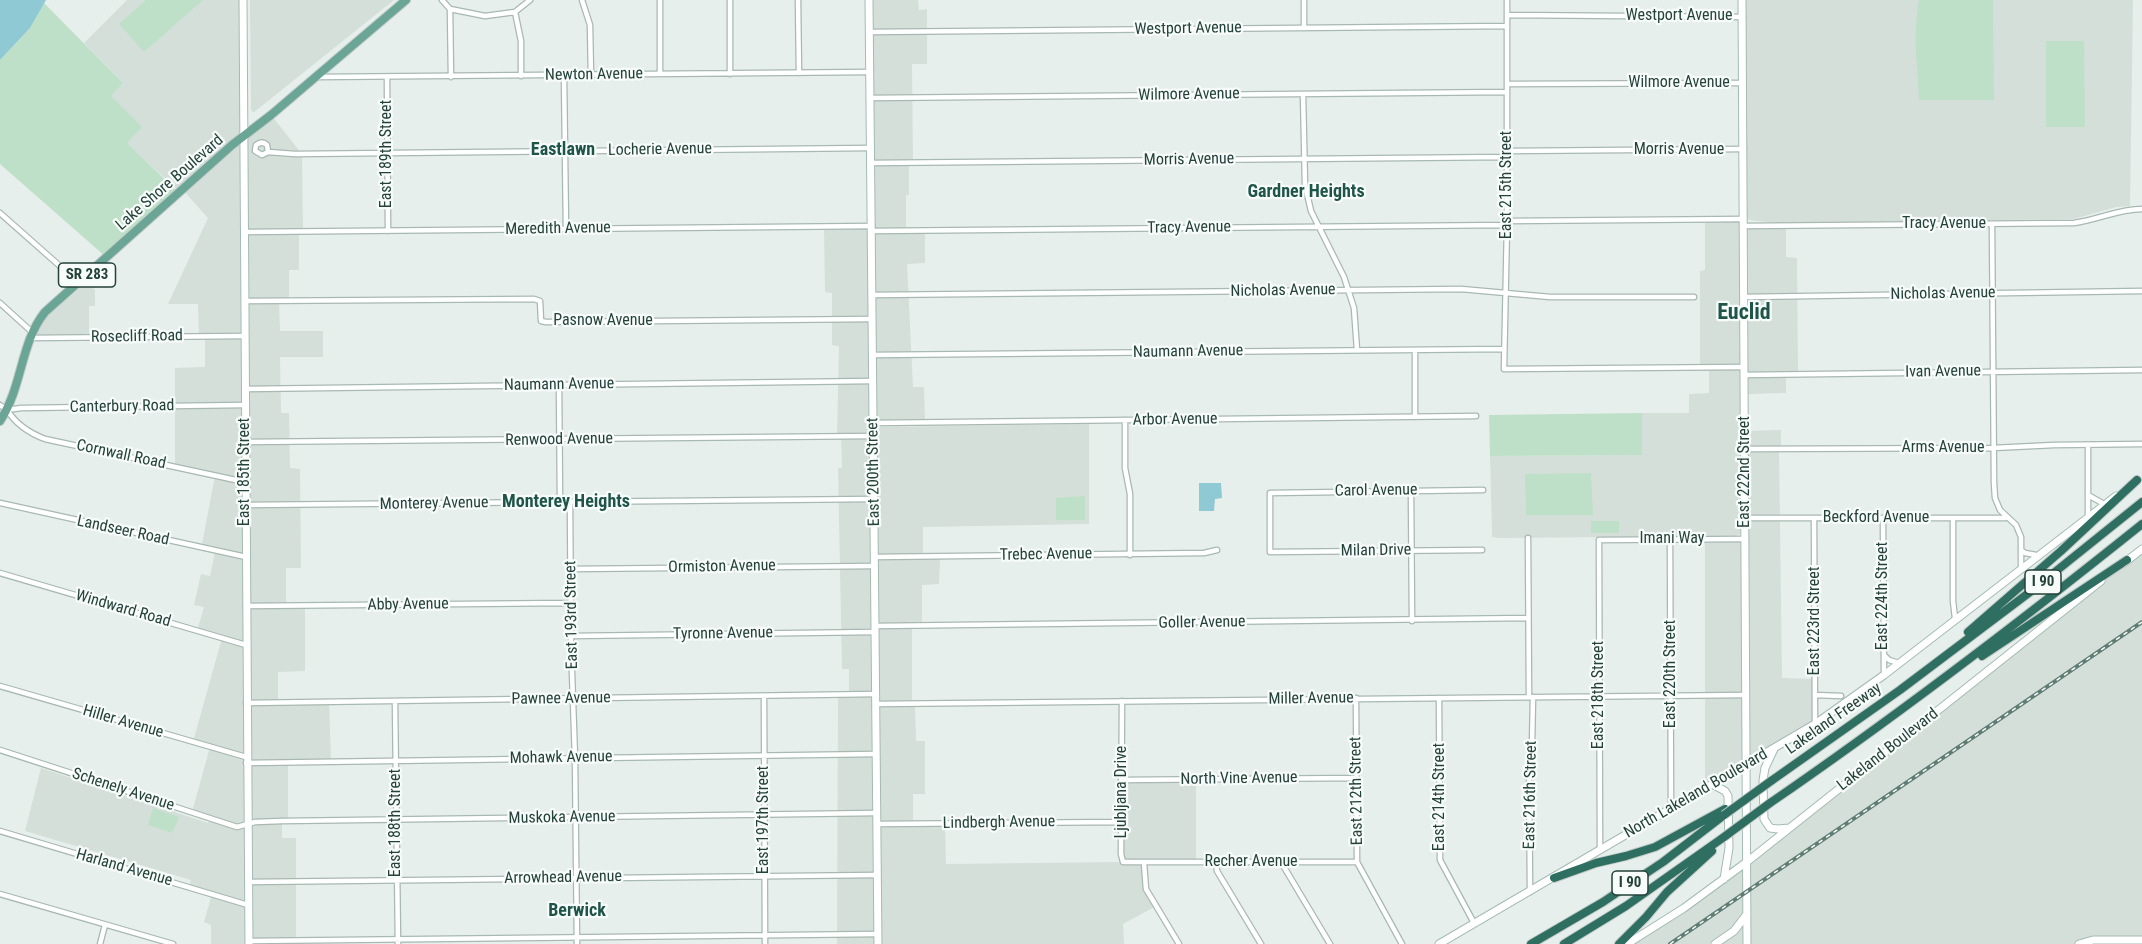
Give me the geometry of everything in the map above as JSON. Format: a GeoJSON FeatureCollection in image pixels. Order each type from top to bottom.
{"type":"FeatureCollection","features":[{"type":"Feature","properties":{"kind":"highway"},"geometry":{"type":"LineString","coordinates":[[1942,658],[1987,614],[2061,551],[2140,478]]}},
{"type":"Feature","properties":{"kind":"highway","name":"Lakeland Freeway"},"geometry":{"type":"LineString","coordinates":[[1724,812],[1900,690],[2030,592],[2142,502]]}},
{"type":"Feature","properties":{"kind":"highway","name":"Lakeland Freeway"},"geometry":{"type":"LineString","coordinates":[[1564,944],[1626,906],[1850,748],[1946,678],[2142,524]]}},
{"type":"Feature","properties":{"kind":"highway"},"geometry":{"type":"LineString","coordinates":[[1946,678],[2127,560]]}},
{"type":"Feature","properties":{"kind":"highway"},"geometry":{"type":"LineString","coordinates":[[1554,878],[1596,863],[1655,847],[1724,812]]}},
{"type":"Feature","properties":{"kind":"highway","name":"I 90"},"geometry":{"type":"LineString","coordinates":[[1531,944],[1663,862],[1724,812]]}},
{"type":"Feature","properties":{"kind":"highway"},"geometry":{"type":"LineString","coordinates":[[1619,944],[1667,892],[1724,837]]}},
{"type":"Feature","properties":{"kind":"main road","name":"Lake Shore Boulevard"},"geometry":{"type":"LineString","coordinates":[[0,421],[22,371],[31,335],[45,312],[244,137],[406,0]]}},
{"type":"Feature","properties":{"kind":"street","name":"East 185th Street"},"geometry":{"type":"LineString","coordinates":[[243,0],[246,760],[249,943]]}},
{"type":"Feature","properties":{"kind":"street"},"geometry":{"type":"LineString","coordinates":[[442,0],[450,9],[485,16],[515,12],[530,0]]}},
{"type":"Feature","properties":{"kind":"street"},"geometry":{"type":"LineString","coordinates":[[582,0],[590,25],[591,76]]}},
{"type":"Feature","properties":{"kind":"street"},"geometry":{"type":"LineString","coordinates":[[660,0],[660,74]]}},
{"type":"Feature","properties":{"kind":"street"},"geometry":{"type":"LineString","coordinates":[[730,0],[730,74]]}},
{"type":"Feature","properties":{"kind":"street"},"geometry":{"type":"LineString","coordinates":[[798,0],[799,73]]}},
{"type":"Feature","properties":{"kind":"street","name":"East 200th Street"},"geometry":{"type":"LineString","coordinates":[[869,0],[878,944]]}},
{"type":"Feature","properties":{"kind":"street"},"geometry":{"type":"LineString","coordinates":[[1304,0],[1304,28]]}},
{"type":"Feature","properties":{"kind":"street","name":"East 215th Street"},"geometry":{"type":"LineString","coordinates":[[1504,369],[1507,223],[1507,0]]}},
{"type":"Feature","properties":{"kind":"street","name":"East 222nd Street"},"geometry":{"type":"LineString","coordinates":[[1742,0],[1747,944]]}},
{"type":"Feature","properties":{"kind":"street"},"geometry":{"type":"LineString","coordinates":[[450,9],[451,77]]}},
{"type":"Feature","properties":{"kind":"street"},"geometry":{"type":"LineString","coordinates":[[515,12],[521,41],[521,76]]}},
{"type":"Feature","properties":{"kind":"street","name":"Westport Avenue"},"geometry":{"type":"LineString","coordinates":[[1507,15],[1743,17]]}},
{"type":"Feature","properties":{"kind":"street","name":"Westport Avenue"},"geometry":{"type":"LineString","coordinates":[[870,32],[1507,26]]}},
{"type":"Feature","properties":{"kind":"street","name":"Newton Avenue"},"geometry":{"type":"LineString","coordinates":[[317,77],[870,72]]}},
{"type":"Feature","properties":{"kind":"street"},"geometry":{"type":"LineString","coordinates":[[564,76],[566,229]]}},
{"type":"Feature","properties":{"kind":"street","name":"East 189th Street"},"geometry":{"type":"LineString","coordinates":[[387,77],[388,231]]}},
{"type":"Feature","properties":{"kind":"street","name":"Wilmore Avenue"},"geometry":{"type":"LineString","coordinates":[[1507,84],[1743,83]]}},
{"type":"Feature","properties":{"kind":"street","name":"Wilmore Avenue"},"geometry":{"type":"LineString","coordinates":[[870,98],[1507,92]]}},
{"type":"Feature","properties":{"kind":"street"},"geometry":{"type":"LineString","coordinates":[[1304,94],[1304,159],[1308,201],[1318,227],[1344,277],[1354,308],[1357,350]]}},
{"type":"Feature","properties":{"kind":"street","name":"Locherie Avenue"},"geometry":{"type":"LineString","coordinates":[[268,152],[295,154],[871,148]]}},
{"type":"Feature","properties":{"kind":"street","name":"Morris Avenue"},"geometry":{"type":"LineString","coordinates":[[871,163],[1304,159],[1744,149]]}},
{"type":"Feature","properties":{"kind":"street","name":"Tracy Avenue"},"geometry":{"type":"LineString","coordinates":[[872,228],[1318,227],[1744,222],[2074,223],[2114,211],[2142,209]]}},
{"type":"Feature","properties":{"kind":"street"},"geometry":{"type":"LineString","coordinates":[[0,213],[78,282]]}},
{"type":"Feature","properties":{"kind":"street"},"geometry":{"type":"LineString","coordinates":[[1992,224],[1995,498],[2000,510],[2016,525],[2021,537],[2020,568]]}},
{"type":"Feature","properties":{"kind":"street","name":"Meredith Avenue"},"geometry":{"type":"LineString","coordinates":[[244,232],[872,228]]}},
{"type":"Feature","properties":{"kind":"street","name":"Nicholas Avenue"},"geometry":{"type":"LineString","coordinates":[[872,295],[1461,289],[1550,297],[1694,297]]}},
{"type":"Feature","properties":{"kind":"street","name":"Nicholas Avenue"},"geometry":{"type":"LineString","coordinates":[[1744,297],[2142,291]]}},
{"type":"Feature","properties":{"kind":"street","name":"Pasnow Avenue"},"geometry":{"type":"LineString","coordinates":[[245,301],[534,299],[540,301],[541,321],[546,322],[872,319]]}},
{"type":"Feature","properties":{"kind":"street"},"geometry":{"type":"LineString","coordinates":[[0,303],[31,335]]}},
{"type":"Feature","properties":{"kind":"street","name":"Rosecliff Road"},"geometry":{"type":"LineString","coordinates":[[31,335],[245,336]]}},
{"type":"Feature","properties":{"kind":"street"},"geometry":{"type":"LineString","coordinates":[[1414,350],[1414,417]]}},
{"type":"Feature","properties":{"kind":"street","name":"Naumann Avenue"},"geometry":{"type":"LineString","coordinates":[[873,355],[1504,350]]}},
{"type":"Feature","properties":{"kind":"street","name":"Ivan Avenue"},"geometry":{"type":"LineString","coordinates":[[1504,369],[1993,372],[2142,370]]}},
{"type":"Feature","properties":{"kind":"street","name":"Naumann Avenue"},"geometry":{"type":"LineString","coordinates":[[245,390],[873,381]]}},
{"type":"Feature","properties":{"kind":"street"},"geometry":{"type":"LineString","coordinates":[[559,385],[560,502]]}},
{"type":"Feature","properties":{"kind":"street","name":"Canterbury Road"},"geometry":{"type":"LineString","coordinates":[[4,408],[245,405]]}},
{"type":"Feature","properties":{"kind":"street","name":"Cornwall Road"},"geometry":{"type":"LineString","coordinates":[[4,408],[14,420],[35,435],[45,439],[245,482]]}},
{"type":"Feature","properties":{"kind":"street","name":"Arbor Avenue"},"geometry":{"type":"LineString","coordinates":[[873,423],[1476,416]]}},
{"type":"Feature","properties":{"kind":"street"},"geometry":{"type":"LineString","coordinates":[[1125,420],[1125,468],[1130,494],[1130,555]]}},
{"type":"Feature","properties":{"kind":"street","name":"Renwood Avenue"},"geometry":{"type":"LineString","coordinates":[[245,442],[873,436]]}},
{"type":"Feature","properties":{"kind":"street","name":"Arms Avenue"},"geometry":{"type":"LineString","coordinates":[[1745,448],[1993,448],[2142,444]]}},
{"type":"Feature","properties":{"kind":"street"},"geometry":{"type":"LineString","coordinates":[[2088,445],[2088,515]]}},
{"type":"Feature","properties":{"kind":"street","name":"North Lakeland Boulevard"},"geometry":{"type":"LineString","coordinates":[[1439,944],[1815,724],[1884,675],[2036,555],[2140,478]]}},
{"type":"Feature","properties":{"kind":"street","name":"Carol Avenue"},"geometry":{"type":"LineString","coordinates":[[1270,552],[1270,492],[1483,490]]}},
{"type":"Feature","properties":{"kind":"street"},"geometry":{"type":"LineString","coordinates":[[1411,491],[1412,621]]}},
{"type":"Feature","properties":{"kind":"street"},"geometry":{"type":"LineString","coordinates":[[2088,495],[2104,504]]}},
{"type":"Feature","properties":{"kind":"street","name":"Monterey Avenue"},"geometry":{"type":"LineString","coordinates":[[245,506],[874,499]]}},
{"type":"Feature","properties":{"kind":"street","name":"East 193rd Street"},"geometry":{"type":"LineString","coordinates":[[570,502],[577,941]]}},
{"type":"Feature","properties":{"kind":"street","name":"Landseer Road"},"geometry":{"type":"LineString","coordinates":[[0,503],[246,557]]}},
{"type":"Feature","properties":{"kind":"street","name":"Beckford Avenue"},"geometry":{"type":"LineString","coordinates":[[1745,518],[2007,518]]}},
{"type":"Feature","properties":{"kind":"street","name":"East 223rd Street"},"geometry":{"type":"LineString","coordinates":[[1814,518],[1815,724]]}},
{"type":"Feature","properties":{"kind":"street","name":"East 224th Street"},"geometry":{"type":"LineString","coordinates":[[1883,518],[1884,675]]}},
{"type":"Feature","properties":{"kind":"street"},"geometry":{"type":"LineString","coordinates":[[1953,518],[1955,618]]}},
{"type":"Feature","properties":{"kind":"street","name":"East 216th Street"},"geometry":{"type":"LineString","coordinates":[[1528,538],[1532,744],[1529,764],[1530,892]]}},
{"type":"Feature","properties":{"kind":"street","name":"East 220th Street"},"geometry":{"type":"LineString","coordinates":[[1670,539],[1671,809]]}},
{"type":"Feature","properties":{"kind":"street","name":"Imani Way"},"geometry":{"type":"LineString","coordinates":[[1599,540],[1745,539]]}},
{"type":"Feature","properties":{"kind":"street","name":"East 218th Street"},"geometry":{"type":"LineString","coordinates":[[1599,540],[1600,849]]}},
{"type":"Feature","properties":{"kind":"street","name":"Lakeland Boulevard"},"geometry":{"type":"LineString","coordinates":[[1627,944],[1748,861],[2142,549]]}},
{"type":"Feature","properties":{"kind":"street","name":"Trebec Avenue"},"geometry":{"type":"LineString","coordinates":[[875,561],[1204,553],[1217,550]]}},
{"type":"Feature","properties":{"kind":"street","name":"Milan Drive"},"geometry":{"type":"LineString","coordinates":[[1270,552],[1482,550]]}},
{"type":"Feature","properties":{"kind":"street"},"geometry":{"type":"LineString","coordinates":[[2020,550],[2036,555]]}},
{"type":"Feature","properties":{"kind":"street","name":"Ormiston Avenue"},"geometry":{"type":"LineString","coordinates":[[570,569],[875,561]]}},
{"type":"Feature","properties":{"kind":"street","name":"Windward Road"},"geometry":{"type":"LineString","coordinates":[[0,573],[246,645]]}},
{"type":"Feature","properties":{"kind":"street","name":"Abby Avenue"},"geometry":{"type":"LineString","coordinates":[[246,606],[570,603]]}},
{"type":"Feature","properties":{"kind":"street","name":"Goller Avenue"},"geometry":{"type":"LineString","coordinates":[[875,629],[1528,618]]}},
{"type":"Feature","properties":{"kind":"street","name":"Tyronne Avenue"},"geometry":{"type":"LineString","coordinates":[[571,636],[875,629]]}},
{"type":"Feature","properties":{"kind":"street"},"geometry":{"type":"LineString","coordinates":[[1884,656],[1899,663]]}},
{"type":"Feature","properties":{"kind":"street","name":"Hiller Avenue"},"geometry":{"type":"LineString","coordinates":[[0,686],[246,760]]}},
{"type":"Feature","properties":{"kind":"street","name":"Pawnee Avenue"},"geometry":{"type":"LineString","coordinates":[[246,702],[876,694]]}},
{"type":"Feature","properties":{"kind":"street","name":"Miller Avenue"},"geometry":{"type":"LineString","coordinates":[[876,704],[1746,695]]}},
{"type":"Feature","properties":{"kind":"street"},"geometry":{"type":"LineString","coordinates":[[1815,695],[1841,696]]}},
{"type":"Feature","properties":{"kind":"street","name":"East 197th Street"},"geometry":{"type":"LineString","coordinates":[[764,696],[765,944]]}},
{"type":"Feature","properties":{"kind":"street","name":"East 212th Street"},"geometry":{"type":"LineString","coordinates":[[1356,698],[1357,862],[1402,944]]}},
{"type":"Feature","properties":{"kind":"street","name":"East 214th Street"},"geometry":{"type":"LineString","coordinates":[[1439,698],[1440,860],[1474,923]]}},
{"type":"Feature","properties":{"kind":"street","name":"East 188th Street"},"geometry":{"type":"LineString","coordinates":[[395,701],[398,942]]}},
{"type":"Feature","properties":{"kind":"street","name":"Ljubljana Drive"},"geometry":{"type":"LineString","coordinates":[[1122,702],[1123,862],[1144,863]]}},
{"type":"Feature","properties":{"kind":"street"},"geometry":{"type":"LineString","coordinates":[[1774,749],[1764,774],[1764,819],[1768,826],[1774,829],[1790,827]]}},
{"type":"Feature","properties":{"kind":"street","name":"Schenely Avenue"},"geometry":{"type":"LineString","coordinates":[[0,750],[237,827],[247,824]]}},
{"type":"Feature","properties":{"kind":"street","name":"Mohawk Avenue"},"geometry":{"type":"LineString","coordinates":[[246,760],[395,761],[876,754]]}},
{"type":"Feature","properties":{"kind":"street","name":"North Vine Avenue"},"geometry":{"type":"LineString","coordinates":[[1121,780],[1356,778]]}},
{"type":"Feature","properties":{"kind":"street"},"geometry":{"type":"LineString","coordinates":[[1712,784],[1725,791],[1728,796],[1729,848],[1724,879]]}},
{"type":"Feature","properties":{"kind":"street","name":"Muskoka Avenue"},"geometry":{"type":"LineString","coordinates":[[247,824],[282,821],[877,813]]}},
{"type":"Feature","properties":{"kind":"street","name":"Lindbergh Avenue"},"geometry":{"type":"LineString","coordinates":[[877,824],[1121,822]]}},
{"type":"Feature","properties":{"kind":"street","name":"Harland Avenue"},"geometry":{"type":"LineString","coordinates":[[0,831],[248,904]]}},
{"type":"Feature","properties":{"kind":"street"},"geometry":{"type":"LineString","coordinates":[[1216,862],[1217,871],[1261,944]]}},
{"type":"Feature","properties":{"kind":"street"},"geometry":{"type":"LineString","coordinates":[[1281,862],[1330,944]]}},
{"type":"Feature","properties":{"kind":"street","name":"Recher Avenue"},"geometry":{"type":"LineString","coordinates":[[1144,863],[1357,862]]}},
{"type":"Feature","properties":{"kind":"street"},"geometry":{"type":"LineString","coordinates":[[1144,863],[1146,889],[1179,944]]}},
{"type":"Feature","properties":{"kind":"street","name":"Arrowhead Avenue"},"geometry":{"type":"LineString","coordinates":[[248,882],[878,875]]}},
{"type":"Feature","properties":{"kind":"street"},"geometry":{"type":"LineString","coordinates":[[0,894],[173,944]]}},
{"type":"Feature","properties":{"kind":"street"},"geometry":{"type":"LineString","coordinates":[[1715,944],[1734,931],[1747,914]]}},
{"type":"Feature","properties":{"kind":"street"},"geometry":{"type":"LineString","coordinates":[[100,944],[105,925]]}},
{"type":"Feature","properties":{"kind":"street"},"geometry":{"type":"LineString","coordinates":[[249,943],[577,941],[878,934]]}},
{"type":"Feature","properties":{"kind":"street"},"geometry":{"type":"LineString","coordinates":[[2079,944],[2093,940],[2142,940]]}},
{"type":"Feature","properties":{"kind":"shaded area"},"geometry":{"type":"Polygon","coordinates":[[[127,0],[243,0],[244,137],[271,115],[302,154],[303,232],[299,233],[299,270],[289,270],[289,300],[279,301],[280,331],[323,331],[323,357],[280,357],[281,413],[289,413],[290,468],[300,469],[301,568],[286,568],[286,606],[305,606],[305,671],[278,672],[278,702],[329,702],[331,761],[288,763],[288,821],[282,821],[282,838],[296,838],[296,944],[211,944],[211,925],[204,922],[212,894],[189,887],[191,880],[25,831],[41,768],[208,823],[210,819],[192,812],[210,747],[193,742],[222,638],[197,631],[204,607],[194,605],[201,574],[210,576],[215,552],[201,549],[215,476],[175,467],[175,368],[205,367],[205,337],[199,336],[198,304],[168,304],[208,218],[183,190],[180,192],[126,143],[110,96],[123,83],[84,43],[127,0]]]}},
{"type":"Feature","properties":{"kind":"shaded area"},"geometry":{"type":"Polygon","coordinates":[[[250,0],[394,0],[253,113],[251,109],[250,0]]]}},
{"type":"Feature","properties":{"kind":"shaded area"},"geometry":{"type":"Polygon","coordinates":[[[869,0],[918,0],[919,10],[927,9],[927,64],[912,64],[913,163],[909,163],[909,195],[906,195],[906,230],[925,230],[925,263],[907,264],[913,387],[924,387],[925,422],[873,423],[874,527],[879,527],[877,427],[1089,424],[1089,524],[923,527],[923,557],[940,557],[939,584],[922,585],[922,626],[912,626],[912,703],[915,703],[916,741],[925,741],[925,794],[913,794],[913,823],[945,824],[946,864],[1123,862],[1121,780],[1196,779],[1196,863],[1144,863],[1146,889],[1156,906],[1123,924],[1124,944],[837,944],[838,695],[849,694],[849,669],[842,669],[838,468],[842,468],[841,437],[837,437],[839,346],[832,345],[832,293],[825,292],[824,226],[871,226],[869,0]]]}},
{"type":"Feature","properties":{"kind":"shaded area"},"geometry":{"type":"Polygon","coordinates":[[[1746,0],[2133,0],[2130,206],[2116,207],[2074,219],[1776,223],[1749,220],[1747,215],[1746,0]]]}},
{"type":"Feature","properties":{"kind":"shaded area"},"geometry":{"type":"Polygon","coordinates":[[[1705,219],[1744,219],[1744,226],[1786,225],[1786,257],[1797,258],[1798,374],[1786,375],[1786,393],[1745,394],[1745,431],[1781,430],[1781,448],[1779,449],[1782,678],[1815,679],[1815,724],[1705,788],[1705,539],[1745,539],[1745,493],[1741,493],[1740,534],[1735,536],[1492,537],[1490,456],[1642,455],[1642,413],[1689,413],[1689,394],[1709,393],[1709,368],[1700,367],[1700,271],[1705,270],[1705,219]]]}},
{"type":"Feature","properties":{"kind":"shaded area"},"geometry":{"type":"Polygon","coordinates":[[[83,278],[95,290],[95,306],[89,306],[89,338],[29,338],[38,321],[83,278]]]}},
{"type":"Feature","properties":{"kind":"shaded area"},"geometry":{"type":"Polygon","coordinates":[[[2142,549],[2142,944],[1627,944],[1684,908],[2142,549]]]}},
{"type":"Feature","properties":{"kind":"green space"},"geometry":{"type":"Polygon","coordinates":[[[146,0],[203,0],[144,52],[119,24],[146,0]]]}},
{"type":"Feature","properties":{"kind":"green space"},"geometry":{"type":"Polygon","coordinates":[[[1919,0],[1993,0],[1994,100],[1919,100],[1916,39],[1919,0]]]}},
{"type":"Feature","properties":{"kind":"green space"},"geometry":{"type":"Polygon","coordinates":[[[44,3],[123,83],[111,96],[142,127],[127,143],[179,193],[106,257],[0,164],[0,60],[30,28],[44,3]]]}},
{"type":"Feature","properties":{"kind":"green space"},"geometry":{"type":"Polygon","coordinates":[[[2046,41],[2084,41],[2085,127],[2046,127],[2046,41]]]}},
{"type":"Feature","properties":{"kind":"green space"},"geometry":{"type":"Polygon","coordinates":[[[1642,413],[1642,455],[1490,456],[1489,415],[1642,413]]]}},
{"type":"Feature","properties":{"kind":"green space"},"geometry":{"type":"Polygon","coordinates":[[[1591,473],[1593,515],[1526,515],[1525,474],[1591,473]]]}},
{"type":"Feature","properties":{"kind":"green space"},"geometry":{"type":"Polygon","coordinates":[[[1085,496],[1085,520],[1056,520],[1056,498],[1085,496]]]}},
{"type":"Feature","properties":{"kind":"green space"},"geometry":{"type":"Polygon","coordinates":[[[1591,521],[1619,521],[1619,533],[1591,533],[1591,521]]]}},
{"type":"Feature","properties":{"kind":"green space"},"geometry":{"type":"Polygon","coordinates":[[[153,808],[179,817],[172,833],[148,825],[153,808]]]}},
{"type":"Feature","properties":{"kind":"water"},"geometry":{"type":"Polygon","coordinates":[[[0,0],[46,0],[30,28],[0,60],[0,0]]]}},
{"type":"Feature","properties":{"kind":"water"},"geometry":{"type":"Polygon","coordinates":[[[1199,483],[1221,483],[1222,498],[1215,499],[1214,511],[1199,511],[1199,483]]]}},
{"type":"Feature","properties":{"kind":"railway"},"geometry":{"type":"LineString","coordinates":[[1670,944],[2142,622]]}},
{"type":"Feature","properties":{"kind":"district","name":"Eastlawn"},"geometry":{"type":"Point","coordinates":[563,150]}},
{"type":"Feature","properties":{"kind":"district","name":"Gardner Heights"},"geometry":{"type":"Point","coordinates":[1306,192]}},
{"type":"Feature","properties":{"kind":"district","name":"Euclid"},"geometry":{"type":"Point","coordinates":[1744,313]}},
{"type":"Feature","properties":{"kind":"district","name":"Monterey Heights"},"geometry":{"type":"Point","coordinates":[566,502]}},
{"type":"Feature","properties":{"kind":"district","name":"Berwick"},"geometry":{"type":"Point","coordinates":[577,911]}}]}
